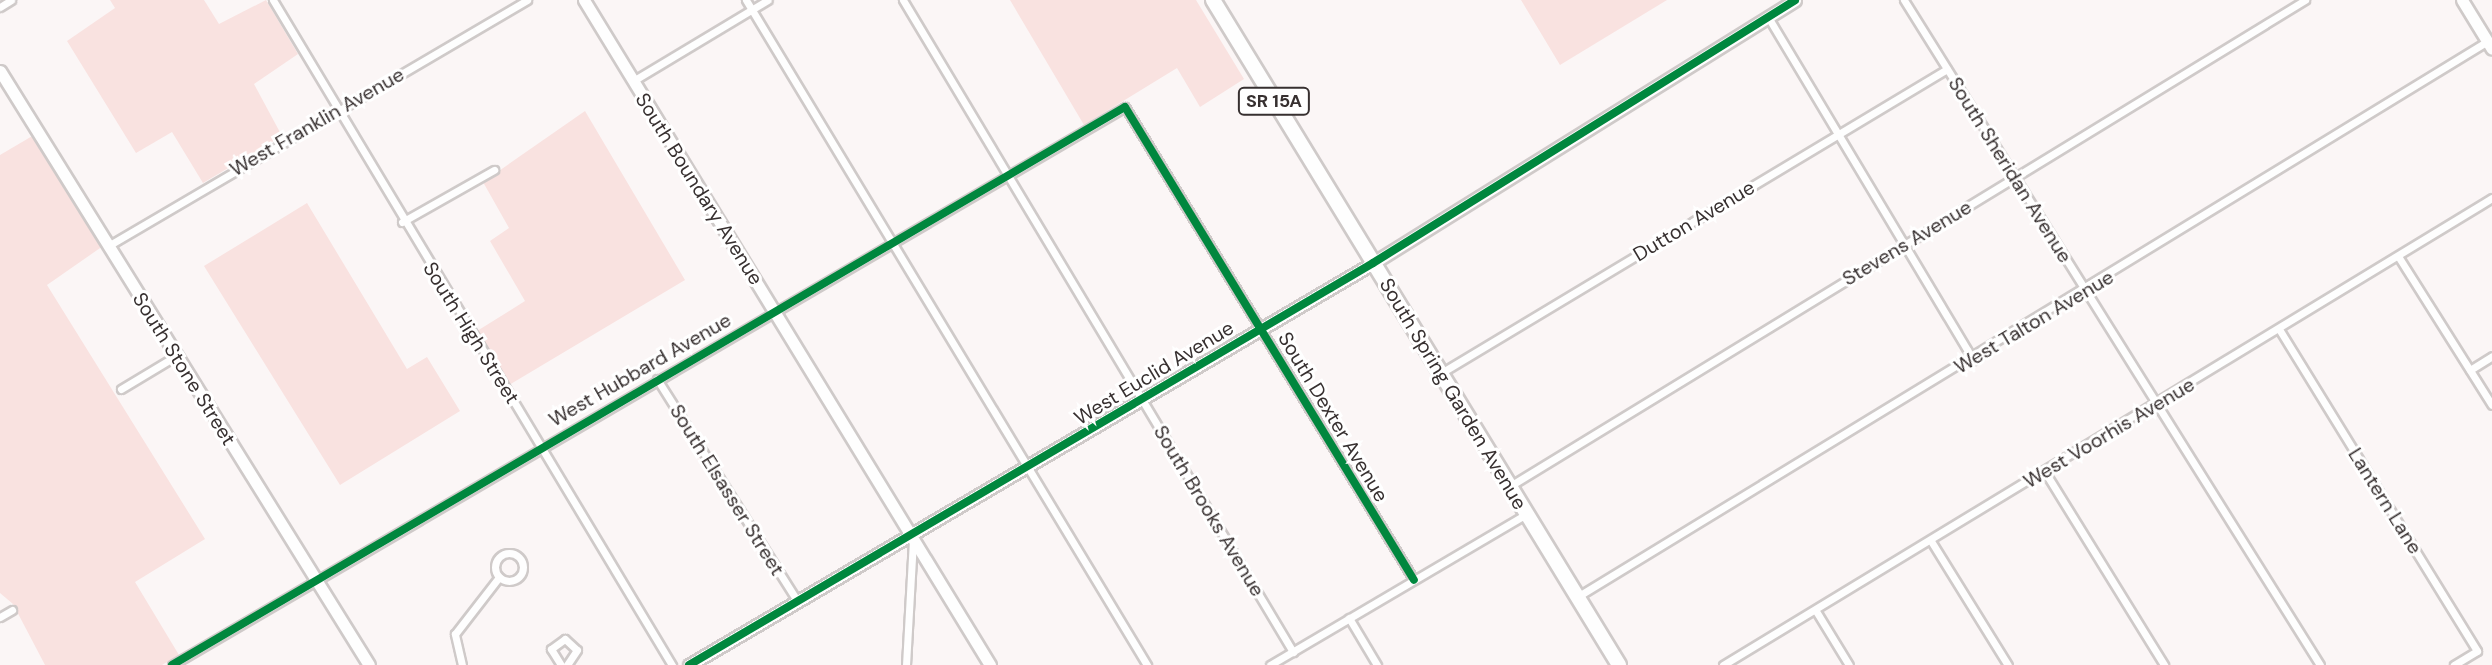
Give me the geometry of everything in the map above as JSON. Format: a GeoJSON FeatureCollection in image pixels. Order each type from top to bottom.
{"type":"FeatureCollection","features":[{"type":"Feature","properties":{"kind":"highway","name":"South Spring Garden Avenue"},"geometry":{"type":"LineString","coordinates":[[1213,0],[1619,665]]}},
{"type":"Feature","properties":{"kind":"street"},"geometry":{"type":"LineString","coordinates":[[0,7],[11,0]]}},
{"type":"Feature","properties":{"kind":"street","name":"South High Street"},"geometry":{"type":"LineString","coordinates":[[273,0],[402,222],[672,665]]}},
{"type":"Feature","properties":{"kind":"street","name":"West Franklin Avenue"},"geometry":{"type":"LineString","coordinates":[[108,246],[527,0]]}},
{"type":"Feature","properties":{"kind":"street","name":"South Boundary Avenue"},"geometry":{"type":"LineString","coordinates":[[584,0],[990,665]]}},
{"type":"Feature","properties":{"kind":"street"},"geometry":{"type":"LineString","coordinates":[[746,0],[1147,665]]}},
{"type":"Feature","properties":{"kind":"street"},"geometry":{"type":"LineString","coordinates":[[633,81],[768,0]]}},
{"type":"Feature","properties":{"kind":"street","name":"South Brooks Avenue"},"geometry":{"type":"LineString","coordinates":[[903,0],[1011,173],[1293,652]]}},
{"type":"Feature","properties":{"kind":"street","name":"West Euclid Avenue"},"geometry":{"type":"LineString","coordinates":[[689,665],[1373,263],[1795,0]]}},
{"type":"Feature","properties":{"kind":"street","name":"South Sheridan Avenue"},"geometry":{"type":"LineString","coordinates":[[1904,0],[2159,403],[2320,665]]}},
{"type":"Feature","properties":{"kind":"street","name":"Stevens Avenue"},"geometry":{"type":"LineString","coordinates":[[1510,486],[2305,0]]}},
{"type":"Feature","properties":{"kind":"street"},"geometry":{"type":"LineString","coordinates":[[2462,0],[2490,45]]}},
{"type":"Feature","properties":{"kind":"street"},"geometry":{"type":"LineString","coordinates":[[1768,17],[1902,246],[1973,360]]}},
{"type":"Feature","properties":{"kind":"street","name":"West Talton Avenue"},"geometry":{"type":"LineString","coordinates":[[1577,597],[2490,45]]}},
{"type":"Feature","properties":{"kind":"street","name":"Dutton Avenue"},"geometry":{"type":"LineString","coordinates":[[1441,374],[1947,69]]}},
{"type":"Feature","properties":{"kind":"street","name":"South Stone Street"},"geometry":{"type":"LineString","coordinates":[[1,75],[369,665]]}},
{"type":"Feature","properties":{"kind":"street","name":"West Hubbard Avenue"},"geometry":{"type":"LineString","coordinates":[[172,665],[541,446],[1125,107]]}},
{"type":"Feature","properties":{"kind":"street","name":"South Dexter Avenue"},"geometry":{"type":"LineString","coordinates":[[1125,107],[1414,580]]}},
{"type":"Feature","properties":{"kind":"street"},"geometry":{"type":"LineString","coordinates":[[402,222],[494,170]]}},
{"type":"Feature","properties":{"kind":"street","name":"West Voorhis Avenue"},"geometry":{"type":"LineString","coordinates":[[1723,665],[2492,198]]}},
{"type":"Feature","properties":{"kind":"street"},"geometry":{"type":"LineString","coordinates":[[2398,256],[2492,405]]}},
{"type":"Feature","properties":{"kind":"street","name":"Lantern Lane"},"geometry":{"type":"LineString","coordinates":[[2279,329],[2477,651],[2454,665]]}},
{"type":"Feature","properties":{"kind":"street"},"geometry":{"type":"LineString","coordinates":[[121,389],[176,356]]}},
{"type":"Feature","properties":{"kind":"street"},"geometry":{"type":"LineString","coordinates":[[2470,370],[2492,356]]}},
{"type":"Feature","properties":{"kind":"street","name":"South Elsasser Street"},"geometry":{"type":"LineString","coordinates":[[657,379],[798,602]]}},
{"type":"Feature","properties":{"kind":"street"},"geometry":{"type":"LineString","coordinates":[[2045,472],[2164,665]]}},
{"type":"Feature","properties":{"kind":"street"},"geometry":{"type":"LineString","coordinates":[[1270,665],[1526,514]]}},
{"type":"Feature","properties":{"kind":"street"},"geometry":{"type":"LineString","coordinates":[[906,665],[913,536]]}},
{"type":"Feature","properties":{"kind":"street"},"geometry":{"type":"LineString","coordinates":[[1931,541],[2008,665]]}},
{"type":"Feature","properties":{"kind":"street"},"geometry":{"type":"LineString","coordinates":[[462,665],[455,634],[499,577],[500,556],[521,559],[516,580],[499,577]]}},
{"type":"Feature","properties":{"kind":"street"},"geometry":{"type":"LineString","coordinates":[[0,617],[12,610]]}},
{"type":"Feature","properties":{"kind":"street"},"geometry":{"type":"LineString","coordinates":[[1816,611],[1849,665]]}},
{"type":"Feature","properties":{"kind":"street"},"geometry":{"type":"LineString","coordinates":[[1349,618],[1377,665]]}},
{"type":"Feature","properties":{"kind":"shaded area"},"geometry":{"type":"Polygon","coordinates":[[[110,0],[204,0],[219,24],[266,0],[298,54],[254,84],[282,136],[203,183],[172,132],[136,153],[67,41],[115,8],[110,0]]]}},
{"type":"Feature","properties":{"kind":"shaded area"},"geometry":{"type":"Polygon","coordinates":[[[1010,0],[1196,0],[1244,79],[1200,107],[1177,68],[1084,125],[1010,0]]]}},
{"type":"Feature","properties":{"kind":"shaded area"},"geometry":{"type":"Polygon","coordinates":[[[1521,0],[1667,0],[1560,65],[1521,0]]]}},
{"type":"Feature","properties":{"kind":"shaded area"},"geometry":{"type":"Polygon","coordinates":[[[585,111],[685,280],[509,385],[477,331],[525,301],[490,241],[509,228],[483,182],[585,111]]]}},
{"type":"Feature","properties":{"kind":"shaded area"},"geometry":{"type":"Polygon","coordinates":[[[34,135],[103,246],[47,285],[205,539],[135,582],[179,655],[162,665],[45,665],[13,604],[0,593],[0,155],[34,135]]]}},
{"type":"Feature","properties":{"kind":"shaded area"},"geometry":{"type":"Polygon","coordinates":[[[307,203],[407,369],[427,357],[460,411],[340,485],[204,266],[307,203]]]}},
{"type":"Feature","properties":{"kind":"cycle path"},"geometry":{"type":"LineString","coordinates":[[689,665],[1373,263],[1795,0]]}},
{"type":"Feature","properties":{"kind":"cycle path"},"geometry":{"type":"LineString","coordinates":[[172,665],[1125,107],[1414,580]]}}]}
